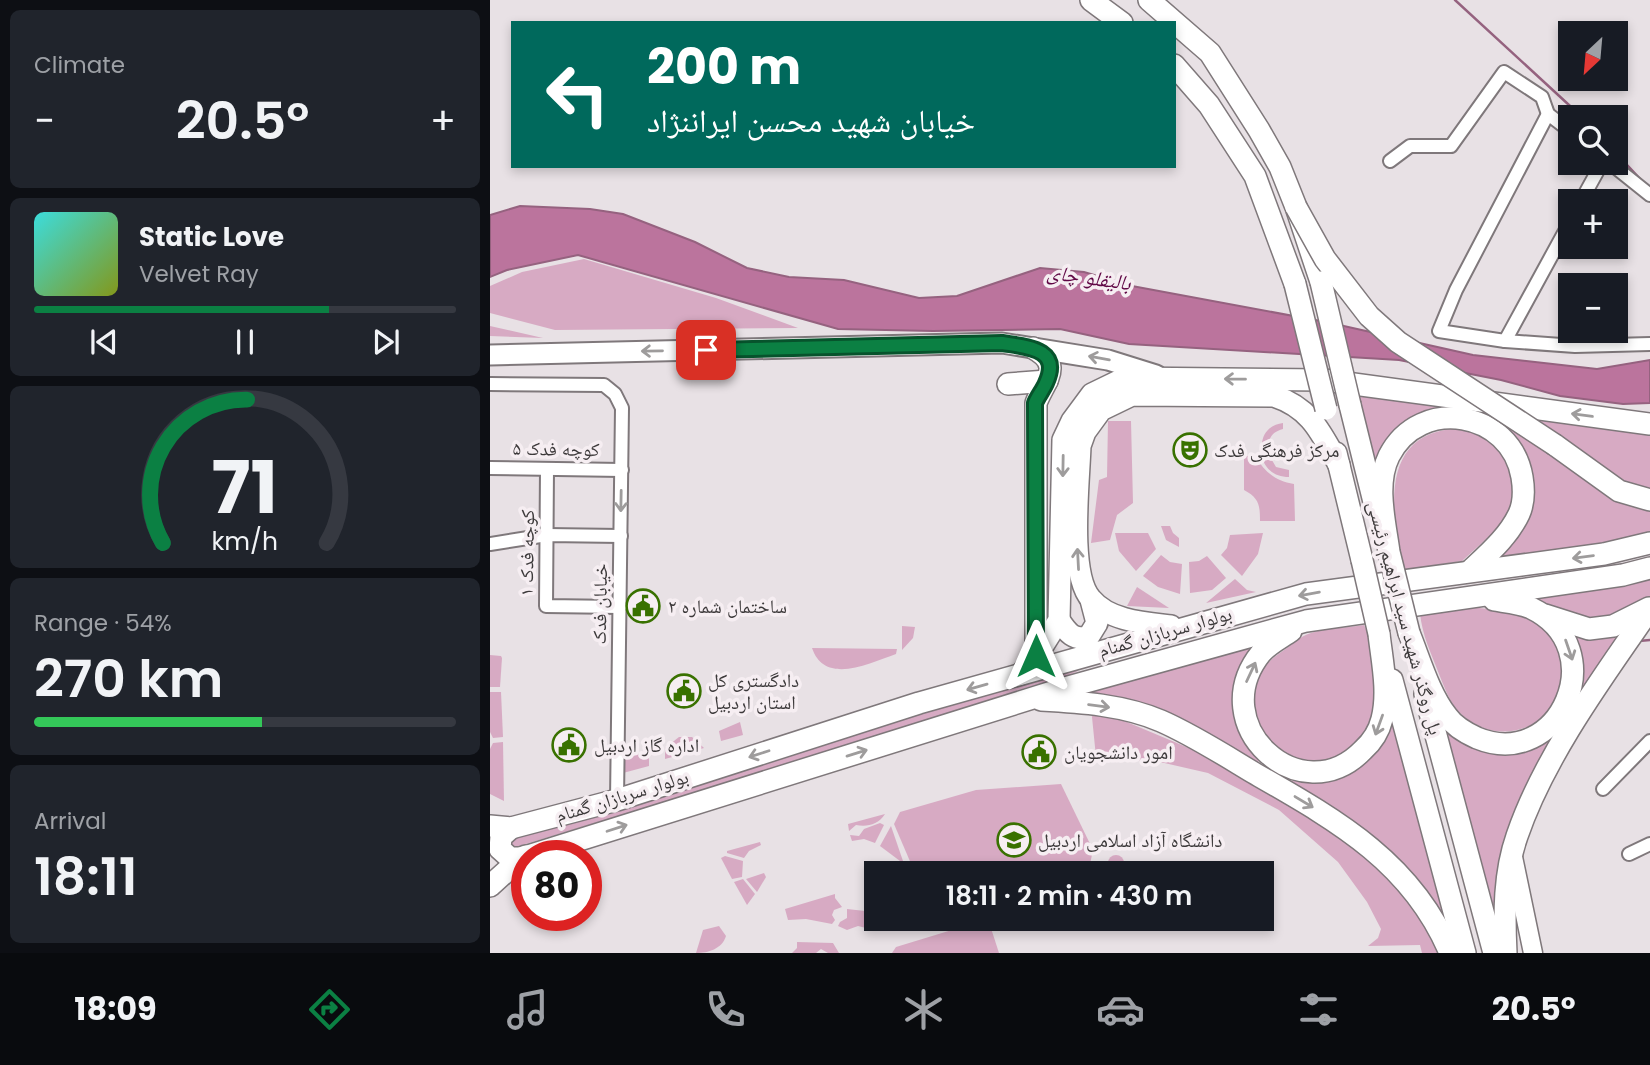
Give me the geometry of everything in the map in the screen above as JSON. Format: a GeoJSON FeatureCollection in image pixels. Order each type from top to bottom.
{"type":"FeatureCollection","features":[{"type":"Feature","properties":{"kind":"highway"},"geometry":{"type":"LineString","coordinates":[[1091,0],[1119,21]]}},
{"type":"Feature","properties":{"kind":"highway"},"geometry":{"type":"LineString","coordinates":[[1149,0],[1173,21]]}},
{"type":"Feature","properties":{"kind":"highway"},"geometry":{"type":"LineString","coordinates":[[1176,23],[1210,53],[1280,167],[1296,207],[1325,259],[1369,316],[1398,342],[1555,445],[1619,491],[1650,500]]}},
{"type":"Feature","properties":{"kind":"highway","name":"پل روگذر شهید سید ابراهیم رئیسی"},"geometry":{"type":"LineString","coordinates":[[1176,67],[1209,105],[1255,176],[1295,284],[1379,634],[1465,953]]}},
{"type":"Feature","properties":{"kind":"highway","name":"پل روگذر شهید سید ابراهیم رئیسی"},"geometry":{"type":"LineString","coordinates":[[1296,207],[1321,282],[1363,463],[1389,552],[1494,953]]}},
{"type":"Feature","properties":{"kind":"highway"},"geometry":{"type":"LineString","coordinates":[[1033,348],[1044,354],[1049,362],[1047,381],[1035,403],[1036,656]]}},
{"type":"Feature","properties":{"kind":"highway"},"geometry":{"type":"LineString","coordinates":[[1021,674],[1059,620],[1063,440],[1083,404],[1092,394],[1125,378],[1324,380],[1650,424]]}},
{"type":"Feature","properties":{"kind":"highway"},"geometry":{"type":"LineString","coordinates":[[1285,379],[1307,388],[1313,395],[1322,455],[1332,470],[1359,580],[1367,586]]}},
{"type":"Feature","properties":{"kind":"highway"},"geometry":{"type":"LineString","coordinates":[[1008,384],[1047,381]]}},
{"type":"Feature","properties":{"kind":"highway"},"geometry":{"type":"LineString","coordinates":[[1059,620],[1073,636],[1079,638],[1089,636],[1097,623],[1077,565],[1080,446],[1085,432],[1101,410],[1132,395],[1274,396],[1302,409],[1317,426],[1339,465]]}},
{"type":"Feature","properties":{"kind":"highway"},"geometry":{"type":"LineString","coordinates":[[1389,552],[1382,479],[1390,456],[1403,437],[1423,424],[1446,418],[1469,419],[1491,428],[1509,444],[1520,465],[1524,488],[1521,511],[1510,531],[1471,571]]}},
{"type":"Feature","properties":{"kind":"highway"},"geometry":{"type":"LineString","coordinates":[[1036,497],[1062,498]]}},
{"type":"Feature","properties":{"kind":"highway","name":"بولوار سربازان گمنام"},"geometry":{"type":"LineString","coordinates":[[501,827],[617,800],[919,703],[1306,594],[1604,554],[1650,542]]}},
{"type":"Feature","properties":{"kind":"highway","name":"بولوار سربازان گمنام"},"geometry":{"type":"LineString","coordinates":[[580,840],[1068,687],[1306,621],[1623,575],[1650,568]]}},
{"type":"Feature","properties":{"kind":"highway"},"geometry":{"type":"LineString","coordinates":[[1409,633],[1447,717],[1465,733],[1487,742],[1510,743],[1533,737],[1552,723],[1566,705],[1573,682],[1572,659],[1564,636],[1549,619],[1529,607],[1474,596]]}},
{"type":"Feature","properties":{"kind":"highway"},"geometry":{"type":"LineString","coordinates":[[1091,600],[1114,615],[1135,622],[1184,627]]}},
{"type":"Feature","properties":{"kind":"highway"},"geometry":{"type":"LineString","coordinates":[[1540,613],[1589,629],[1613,626],[1650,608]]}},
{"type":"Feature","properties":{"kind":"highway"},"geometry":{"type":"LineString","coordinates":[[1506,953],[1504,904],[1516,837],[1546,769],[1650,608]]}},
{"type":"Feature","properties":{"kind":"highway"},"geometry":{"type":"LineString","coordinates":[[1306,621],[1263,651],[1250,670],[1243,692],[1244,715],[1253,737],[1268,755],[1288,767],[1311,772],[1335,769],[1356,758],[1372,741],[1382,720],[1385,696],[1379,634]]}},
{"type":"Feature","properties":{"kind":"highway"},"geometry":{"type":"LineString","coordinates":[[1032,699],[1115,708],[1160,721],[1295,797],[1341,825],[1402,877],[1423,901],[1440,928],[1450,953]]}},
{"type":"Feature","properties":{"kind":"highway"},"geometry":{"type":"LineString","coordinates":[[501,827],[500,849],[511,858]]}},
{"type":"Feature","properties":{"kind":"highway","name":"بولوار سربازان گمنام"},"geometry":{"type":"LineString","coordinates":[[490,886],[511,869]]}},
{"type":"Feature","properties":{"kind":"main road"},"geometry":{"type":"LineString","coordinates":[[490,355],[1002,343],[1108,360],[1164,378]]}},
{"type":"Feature","properties":{"kind":"main road"},"geometry":{"type":"LineString","coordinates":[[1513,857],[1533,953]]}},
{"type":"Feature","properties":{"kind":"street"},"geometry":{"type":"LineString","coordinates":[[1390,161],[1410,146],[1451,146],[1504,72],[1542,97],[1548,114],[1558,122]]}},
{"type":"Feature","properties":{"kind":"street"},"geometry":{"type":"LineString","coordinates":[[1548,114],[1455,290],[1439,331],[1505,341],[1574,345],[1650,344]]}},
{"type":"Feature","properties":{"kind":"street"},"geometry":{"type":"LineString","coordinates":[[1625,175],[1650,195]]}},
{"type":"Feature","properties":{"kind":"street"},"geometry":{"type":"LineString","coordinates":[[1505,341],[1558,244]]}},
{"type":"Feature","properties":{"kind":"street","name":"خیابان فدک"},"geometry":{"type":"LineString","coordinates":[[490,384],[604,385],[615,394],[622,408],[617,800]]}},
{"type":"Feature","properties":{"kind":"street","name":"کوچه فدک ۵"},"geometry":{"type":"LineString","coordinates":[[490,468],[622,470]]}},
{"type":"Feature","properties":{"kind":"street","name":"کوچه فدک ۱"},"geometry":{"type":"LineString","coordinates":[[547,469],[545,606],[620,607]]}},
{"type":"Feature","properties":{"kind":"street"},"geometry":{"type":"LineString","coordinates":[[490,544],[547,535],[621,536]]}},
{"type":"Feature","properties":{"kind":"street"},"geometry":{"type":"LineString","coordinates":[[1603,789],[1650,741]]}},
{"type":"Feature","properties":{"kind":"street"},"geometry":{"type":"LineString","coordinates":[[1629,854],[1650,844]]}},
{"type":"Feature","properties":{"kind":"shaded area"},"geometry":{"type":"Polygon","coordinates":[[[584,259],[716,298],[798,328],[555,330],[490,313],[490,286],[522,272],[584,259]]]}},
{"type":"Feature","properties":{"kind":"shaded area"},"geometry":{"type":"Polygon","coordinates":[[[490,326],[543,338],[490,336],[490,326]]]}},
{"type":"Feature","properties":{"kind":"shaded area"},"geometry":{"type":"Polygon","coordinates":[[[1352,387],[1478,404],[1650,509],[1650,532],[1604,544],[1492,558],[1533,491],[1529,463],[1514,438],[1423,419],[1377,481],[1352,387]]]}},
{"type":"Feature","properties":{"kind":"shaded area"},"geometry":{"type":"Polygon","coordinates":[[[1525,415],[1650,434],[1650,490],[1622,482],[1525,415]]]}},
{"type":"Feature","properties":{"kind":"shaded area"},"geometry":{"type":"Polygon","coordinates":[[[1108,421],[1131,421],[1133,503],[1117,515],[1110,540],[1091,543],[1099,480],[1107,477],[1108,421]]]}},
{"type":"Feature","properties":{"kind":"shaded area"},"geometry":{"type":"Polygon","coordinates":[[[1283,423],[1283,429],[1276,432],[1269,441],[1268,449],[1262,448],[1267,431],[1283,423]]]}},
{"type":"Feature","properties":{"kind":"shaded area"},"geometry":{"type":"Polygon","coordinates":[[[1464,428],[1484,435],[1500,448],[1510,465],[1515,484],[1513,503],[1506,521],[1462,561],[1402,570],[1397,546],[1394,502],[1399,468],[1414,444],[1427,435],[1464,428]]]}},
{"type":"Feature","properties":{"kind":"shaded area"},"geometry":{"type":"Polygon","coordinates":[[[1261,455],[1269,455],[1276,467],[1289,470],[1289,477],[1279,476],[1271,471],[1261,455]]]}},
{"type":"Feature","properties":{"kind":"shaded area"},"geometry":{"type":"Polygon","coordinates":[[[1244,456],[1255,456],[1271,475],[1294,484],[1295,521],[1260,521],[1258,502],[1244,490],[1244,456]]]}},
{"type":"Feature","properties":{"kind":"shaded area"},"geometry":{"type":"Polygon","coordinates":[[[1161,526],[1170,526],[1179,538],[1179,547],[1166,540],[1161,526]]]}},
{"type":"Feature","properties":{"kind":"shaded area"},"geometry":{"type":"Polygon","coordinates":[[[1115,533],[1148,533],[1156,549],[1136,571],[1119,551],[1115,533]]]}},
{"type":"Feature","properties":{"kind":"shaded area"},"geometry":{"type":"Polygon","coordinates":[[[1263,533],[1258,554],[1242,576],[1221,555],[1227,548],[1230,535],[1263,533]]]}},
{"type":"Feature","properties":{"kind":"shaded area"},"geometry":{"type":"Polygon","coordinates":[[[1161,555],[1170,562],[1182,564],[1180,594],[1158,587],[1143,576],[1161,555]]]}},
{"type":"Feature","properties":{"kind":"shaded area"},"geometry":{"type":"Polygon","coordinates":[[[1207,556],[1226,578],[1212,590],[1190,593],[1189,562],[1199,561],[1207,556]]]}},
{"type":"Feature","properties":{"kind":"shaded area"},"geometry":{"type":"Polygon","coordinates":[[[1650,578],[1650,597],[1584,697],[1508,835],[1492,923],[1440,723],[1462,740],[1484,749],[1507,751],[1535,746],[1578,657],[1515,598],[1625,586],[1650,578]]]}},
{"type":"Feature","properties":{"kind":"shaded area"},"geometry":{"type":"Polygon","coordinates":[[[1235,579],[1247,590],[1256,592],[1206,603],[1235,579]]]}},
{"type":"Feature","properties":{"kind":"shaded area"},"geometry":{"type":"Polygon","coordinates":[[[1137,587],[1169,608],[1127,606],[1137,587]]]}},
{"type":"Feature","properties":{"kind":"shaded area"},"geometry":{"type":"Polygon","coordinates":[[[1473,607],[1525,616],[1545,629],[1553,638],[1559,649],[1564,672],[1561,692],[1551,709],[1536,722],[1517,730],[1497,731],[1477,725],[1458,711],[1449,698],[1427,644],[1420,613],[1473,607]]]}},
{"type":"Feature","properties":{"kind":"shaded area"},"geometry":{"type":"Polygon","coordinates":[[[1364,625],[1368,634],[1375,698],[1372,719],[1357,745],[1342,755],[1317,761],[1294,758],[1276,747],[1262,731],[1254,711],[1254,691],[1262,670],[1307,634],[1364,625]]]}},
{"type":"Feature","properties":{"kind":"shaded area"},"geometry":{"type":"Polygon","coordinates":[[[902,626],[915,627],[913,638],[902,650],[902,626]]]}},
{"type":"Feature","properties":{"kind":"shaded area"},"geometry":{"type":"Polygon","coordinates":[[[1261,641],[1242,667],[1259,764],[1085,692],[1261,641]]]}},
{"type":"Feature","properties":{"kind":"shaded area"},"geometry":{"type":"Polygon","coordinates":[[[812,648],[897,649],[896,654],[874,662],[849,669],[837,669],[818,660],[812,648]]]}},
{"type":"Feature","properties":{"kind":"shaded area"},"geometry":{"type":"Polygon","coordinates":[[[490,655],[502,658],[500,687],[490,687],[490,655]]]}},
{"type":"Feature","properties":{"kind":"shaded area"},"geometry":{"type":"Polygon","coordinates":[[[1078,668],[1078,671],[1058,680],[704,790],[539,840],[511,840],[509,849],[507,835],[949,701],[1078,668]]]}},
{"type":"Feature","properties":{"kind":"shaded area"},"geometry":{"type":"Polygon","coordinates":[[[490,692],[501,692],[503,737],[493,738],[490,732],[490,692]]]}},
{"type":"Feature","properties":{"kind":"shaded area"},"geometry":{"type":"Polygon","coordinates":[[[1091,707],[1196,751],[1339,833],[1388,876],[1412,905],[1442,953],[1422,953],[1420,945],[1368,946],[1378,938],[1381,929],[1367,902],[1338,862],[1279,810],[1208,773],[1160,762],[1096,757],[1091,707]]]}},
{"type":"Feature","properties":{"kind":"shaded area"},"geometry":{"type":"Polygon","coordinates":[[[1392,711],[1451,927],[1430,897],[1283,782],[1333,777],[1358,767],[1374,750],[1392,711]]]}},
{"type":"Feature","properties":{"kind":"shaded area"},"geometry":{"type":"Polygon","coordinates":[[[740,722],[743,735],[721,741],[719,731],[740,722]]]}},
{"type":"Feature","properties":{"kind":"shaded area"},"geometry":{"type":"Polygon","coordinates":[[[679,737],[692,737],[704,748],[665,759],[665,748],[679,737]]]}},
{"type":"Feature","properties":{"kind":"shaded area"},"geometry":{"type":"Polygon","coordinates":[[[503,742],[504,801],[490,794],[490,749],[493,743],[503,742]]]}},
{"type":"Feature","properties":{"kind":"shaded area"},"geometry":{"type":"Polygon","coordinates":[[[649,750],[649,766],[623,773],[624,759],[649,750]]]}},
{"type":"Feature","properties":{"kind":"shaded area"},"geometry":{"type":"Polygon","coordinates":[[[1061,784],[1093,850],[1091,861],[910,861],[894,824],[900,812],[976,790],[1061,784]]]}},
{"type":"Feature","properties":{"kind":"shaded area"},"geometry":{"type":"Polygon","coordinates":[[[885,814],[876,823],[856,825],[849,831],[848,824],[885,814]]]}},
{"type":"Feature","properties":{"kind":"shaded area"},"geometry":{"type":"Polygon","coordinates":[[[880,823],[884,825],[875,843],[864,839],[852,841],[850,835],[859,836],[864,829],[880,823]]]}},
{"type":"Feature","properties":{"kind":"shaded area"},"geometry":{"type":"Polygon","coordinates":[[[891,826],[903,861],[900,861],[880,846],[891,826]]]}},
{"type":"Feature","properties":{"kind":"shaded area"},"geometry":{"type":"Polygon","coordinates":[[[760,842],[761,845],[749,851],[744,858],[727,853],[727,851],[760,842]]]}},
{"type":"Feature","properties":{"kind":"shaded area"},"geometry":{"type":"Polygon","coordinates":[[[1113,855],[1119,855],[1124,860],[1108,861],[1113,855]]]}},
{"type":"Feature","properties":{"kind":"shaded area"},"geometry":{"type":"Polygon","coordinates":[[[725,856],[743,861],[742,877],[732,879],[721,858],[725,856]]]}},
{"type":"Feature","properties":{"kind":"shaded area"},"geometry":{"type":"Polygon","coordinates":[[[764,873],[766,877],[757,892],[746,879],[764,873]]]}},
{"type":"Feature","properties":{"kind":"shaded area"},"geometry":{"type":"Polygon","coordinates":[[[743,879],[755,894],[747,905],[734,882],[743,879]]]}},
{"type":"Feature","properties":{"kind":"shaded area"},"geometry":{"type":"Polygon","coordinates":[[[835,894],[842,907],[834,910],[832,915],[835,920],[832,924],[806,919],[788,920],[785,909],[835,894]]]}},
{"type":"Feature","properties":{"kind":"shaded area"},"geometry":{"type":"Polygon","coordinates":[[[847,909],[864,911],[864,928],[858,926],[847,930],[838,926],[847,918],[847,909]]]}},
{"type":"Feature","properties":{"kind":"shaded area"},"geometry":{"type":"Polygon","coordinates":[[[719,926],[726,936],[721,944],[710,951],[696,953],[703,930],[719,926]]]}},
{"type":"Feature","properties":{"kind":"shaded area"},"geometry":{"type":"Polygon","coordinates":[[[949,931],[992,931],[999,953],[892,953],[896,947],[949,931]]]}},
{"type":"Feature","properties":{"kind":"shaded area"},"geometry":{"type":"Polygon","coordinates":[[[797,942],[833,943],[839,953],[828,953],[821,949],[816,953],[792,953],[797,948],[797,942]]]}},
{"type":"Feature","properties":{"kind":"water","name":"بالیقلو چای"},"geometry":{"type":"Polygon","coordinates":[[[520,206],[590,209],[623,214],[695,242],[747,268],[789,277],[844,280],[919,298],[957,296],[1040,268],[1084,272],[1132,286],[1326,322],[1473,355],[1597,369],[1650,360],[1650,403],[1623,404],[1560,396],[1501,380],[1399,360],[1129,344],[1060,329],[838,329],[578,255],[507,270],[490,277],[490,215],[520,206]]]}},
{"type":"Feature","properties":{"kind":"waterway"},"geometry":{"type":"LineString","coordinates":[[1455,0],[1569,105]]}},
{"type":"Feature","properties":{"kind":"waterway"},"geometry":{"type":"LineString","coordinates":[[1628,166],[1643,182]]}},
{"type":"Feature","properties":{"kind":"waterway"},"geometry":{"type":"LineString","coordinates":[[1639,641],[1650,640]]}},
{"type":"Feature","properties":{"kind":"place","name":"مرکز فرهنگی فدک"},"geometry":{"type":"Point","coordinates":[1190,450]}},
{"type":"Feature","properties":{"kind":"place","name":"ساختمان شماره ۲"},"geometry":{"type":"Point","coordinates":[643,606]}},
{"type":"Feature","properties":{"kind":"place","name":"دادگستری کل استان اردبیل"},"geometry":{"type":"Point","coordinates":[684,691]}},
{"type":"Feature","properties":{"kind":"place","name":"اداره گاز اردبیل"},"geometry":{"type":"Point","coordinates":[569,745]}},
{"type":"Feature","properties":{"kind":"place","name":"امور دانشجویان"},"geometry":{"type":"Point","coordinates":[1039,752]}},
{"type":"Feature","properties":{"kind":"place","name":"دانشگاه آزاد اسلامی اردبیل"},"geometry":{"type":"Point","coordinates":[1014,840]}},
{"type":"Feature","properties":{"kind":"route"},"geometry":{"type":"LineString","coordinates":[[706,350],[1002,343],[1033,348],[1044,354],[1050,370],[1035,403],[1036,656]]}}]}
